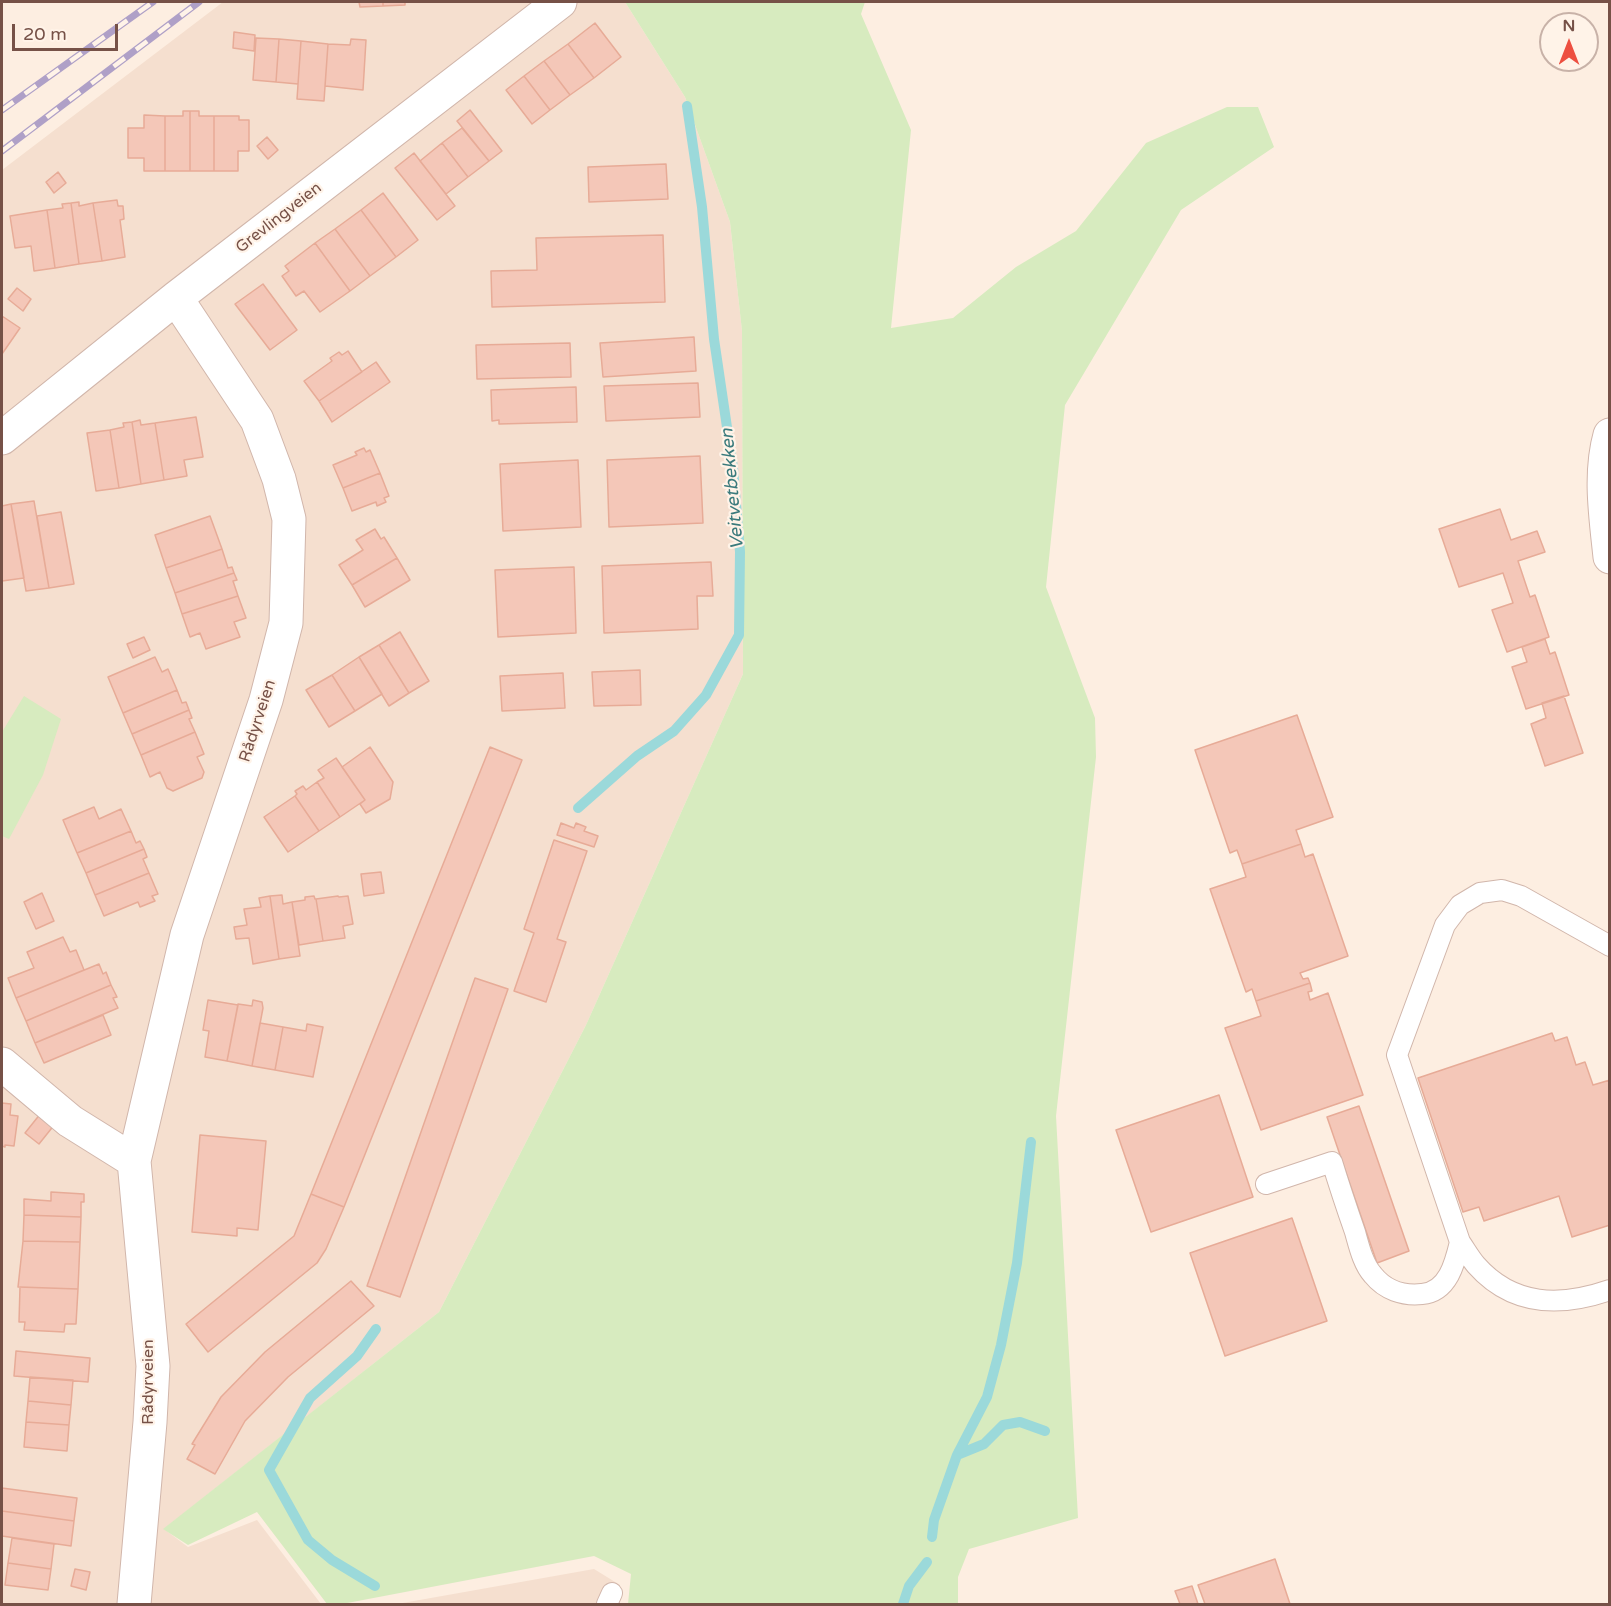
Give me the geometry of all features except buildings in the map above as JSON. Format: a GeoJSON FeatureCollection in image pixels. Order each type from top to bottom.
{"type":"FeatureCollection","features":[{"type":"Feature","properties":{"kind":"street","name":"Grevlingveien"},"geometry":{"type":"LineString","coordinates":[[2,438],[176,298],[560,2]]}},
{"type":"Feature","properties":{"kind":"street","name":"Rådyrveien"},"geometry":{"type":"LineString","coordinates":[[134,1605],[153,1366],[134,1161],[187,935],[266,700],[286,623],[289,519],[279,479],[257,420],[176,298]]}},
{"type":"Feature","properties":{"kind":"street"},"geometry":{"type":"LineString","coordinates":[[1610,435],[1605,451],[1605,510],[1610,557]]}},
{"type":"Feature","properties":{"kind":"street"},"geometry":{"type":"LineString","coordinates":[[2,1064],[70,1121],[134,1161]]}},
{"type":"Feature","properties":{"kind":"lane"},"geometry":{"type":"LineString","coordinates":[[1610,946],[1521,896],[1502,890],[1480,893],[1460,904],[1444,925],[1397,1055],[1460,1242],[1476,1266],[1497,1284],[1517,1295],[1541,1301],[1569,1301],[1610,1290]]}},
{"type":"Feature","properties":{"kind":"lane"},"geometry":{"type":"LineString","coordinates":[[1266,1184],[1332,1162],[1362,1254],[1372,1274],[1387,1288],[1407,1295],[1426,1294],[1444,1283],[1455,1266],[1460,1242]]}},
{"type":"Feature","properties":{"kind":"shaded area"},"geometry":{"type":"Polygon","coordinates":[[[223,2],[625,2],[685,97],[730,222],[742,331],[743,674],[586,1025],[439,1312],[164,1529],[188,1547],[257,1520],[321,1604],[2,1604],[2,170],[223,2]]]}},
{"type":"Feature","properties":{"kind":"shaded area"},"geometry":{"type":"Polygon","coordinates":[[[594,1569],[620,1585],[614,1604],[397,1604],[594,1569]]]}},
{"type":"Feature","properties":{"kind":"green space"},"geometry":{"type":"Polygon","coordinates":[[[625,2],[865,2],[861,14],[911,130],[891,328],[953,318],[1016,267],[1076,231],[1146,143],[1227,107],[1258,107],[1274,147],[1181,210],[1065,405],[1046,587],[1095,718],[1096,757],[1056,1116],[1078,1518],[969,1549],[958,1577],[958,1604],[628,1604],[631,1574],[594,1556],[342,1604],[327,1604],[257,1512],[188,1545],[163,1529],[439,1312],[586,1025],[743,674],[742,331],[730,222],[685,97],[625,2]]]}},
{"type":"Feature","properties":{"kind":"green space"},"geometry":{"type":"Polygon","coordinates":[[[24,696],[61,719],[43,775],[9,839],[2,836],[2,732],[24,696]]]}},
{"type":"Feature","properties":{"kind":"waterway","name":"Veitvetbekken"},"geometry":{"type":"LineString","coordinates":[[578,808],[637,756],[674,731],[706,695],[739,635],[740,552],[733,468],[714,339],[702,207],[687,106]]}},
{"type":"Feature","properties":{"kind":"waterway"},"geometry":{"type":"LineString","coordinates":[[957,1455],[987,1397],[1001,1345],[1017,1263],[1031,1142]]}},
{"type":"Feature","properties":{"kind":"waterway","name":"Veitvetbekken"},"geometry":{"type":"LineString","coordinates":[[375,1586],[332,1560],[308,1540],[269,1470],[310,1398],[357,1356],[376,1329]]}},
{"type":"Feature","properties":{"kind":"waterway"},"geometry":{"type":"LineString","coordinates":[[932,1537],[934,1520],[957,1455],[984,1444],[1003,1425],[1020,1422],[1045,1431]]}},
{"type":"Feature","properties":{"kind":"waterway"},"geometry":{"type":"LineString","coordinates":[[903,1604],[909,1586],[927,1562]]}},
{"type":"Feature","properties":{"kind":"railway"},"geometry":{"type":"LineString","coordinates":[[2,110],[153,2]]}},
{"type":"Feature","properties":{"kind":"railway"},"geometry":{"type":"LineString","coordinates":[[2,151],[199,2]]}}]}
